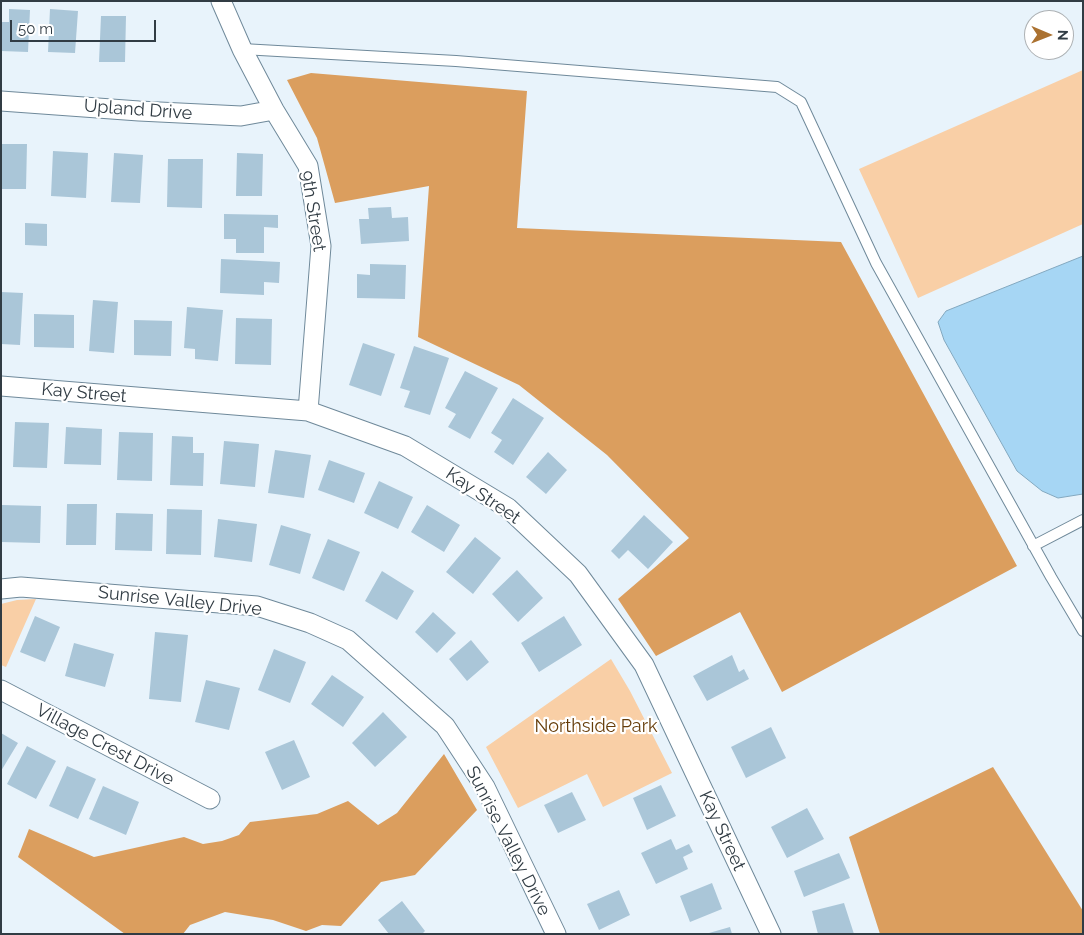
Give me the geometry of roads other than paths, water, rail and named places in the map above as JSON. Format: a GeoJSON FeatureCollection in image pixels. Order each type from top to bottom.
{"type":"FeatureCollection","features":[{"type":"Feature","properties":{"kind":"street","name":"9th Street"},"geometry":{"type":"LineString","coordinates":[[221,1],[242,49],[274,110],[308,166],[321,246],[308,411]]}},
{"type":"Feature","properties":{"kind":"street","name":"Upland Drive"},"geometry":{"type":"LineString","coordinates":[[1,100],[139,111],[241,116],[274,110]]}},
{"type":"Feature","properties":{"kind":"street","name":"Kay Street"},"geometry":{"type":"LineString","coordinates":[[1,386],[308,411],[406,446],[508,508],[578,574],[644,665],[771,934]]}},
{"type":"Feature","properties":{"kind":"street","name":"Sunrise Valley Drive"},"geometry":{"type":"LineString","coordinates":[[1,589],[21,587],[257,606],[310,623],[348,640],[445,726],[485,787],[556,934]]}},
{"type":"Feature","properties":{"kind":"street","name":"Village Crest Drive"},"geometry":{"type":"LineString","coordinates":[[1,690],[210,799]]}},
{"type":"Feature","properties":{"kind":"lane"},"geometry":{"type":"LineString","coordinates":[[242,49],[456,61],[777,87],[801,102],[876,264],[1033,546],[1083,631]]}},
{"type":"Feature","properties":{"kind":"lane"},"geometry":{"type":"LineString","coordinates":[[1033,546],[1083,520]]}},
{"type":"Feature","properties":{"kind":"water"},"geometry":{"type":"Polygon","coordinates":[[[1083,256],[1083,494],[1058,498],[1042,491],[1017,471],[944,340],[938,322],[946,311],[1083,256]]]}},
{"type":"Feature","properties":{"kind":"park label","name":"Northside Park"},"geometry":{"type":"Point","coordinates":[596,727]}}]}
